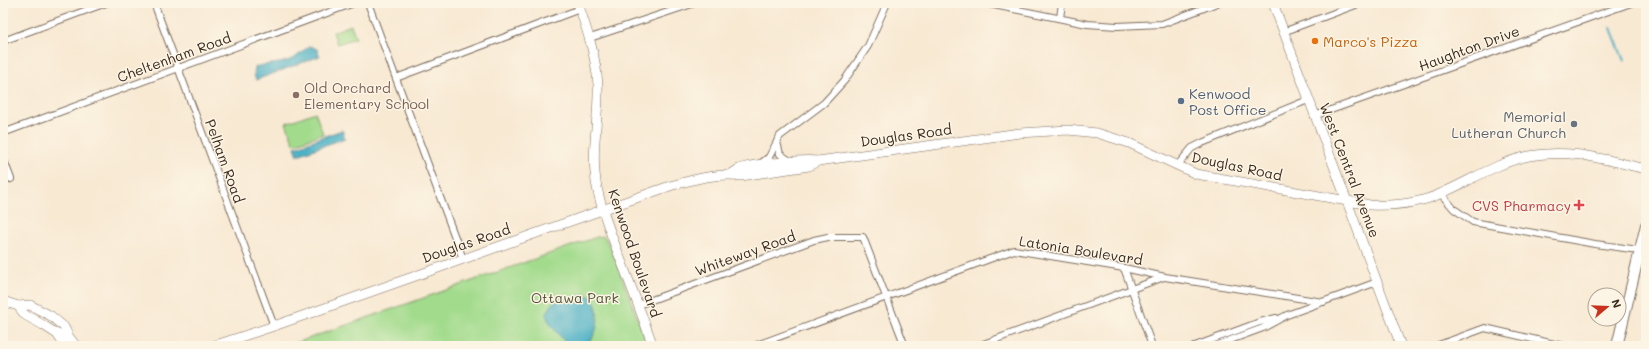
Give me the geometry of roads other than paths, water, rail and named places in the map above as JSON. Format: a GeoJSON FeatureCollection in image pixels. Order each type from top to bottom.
{"type":"FeatureCollection","features":[{"type":"Feature","properties":{"kind":"main road"},"geometry":{"type":"LineString","coordinates":[[1617,346],[1643,251],[1646,225]]}},
{"type":"Feature","properties":{"kind":"street"},"geometry":{"type":"LineString","coordinates":[[3,41],[106,3]]}},
{"type":"Feature","properties":{"kind":"street","name":"Pelham Road"},"geometry":{"type":"LineString","coordinates":[[154,3],[274,326]]}},
{"type":"Feature","properties":{"kind":"street","name":"Cheltenham Road"},"geometry":{"type":"LineString","coordinates":[[3,134],[354,3]]}},
{"type":"Feature","properties":{"kind":"street"},"geometry":{"type":"LineString","coordinates":[[368,3],[463,259]]}},
{"type":"Feature","properties":{"kind":"street"},"geometry":{"type":"LineString","coordinates":[[590,38],[695,3]]}},
{"type":"Feature","properties":{"kind":"street"},"geometry":{"type":"LineString","coordinates":[[757,166],[769,157],[777,141],[785,133],[824,103],[844,81],[868,46],[887,3]]}},
{"type":"Feature","properties":{"kind":"street"},"geometry":{"type":"LineString","coordinates":[[984,3],[1087,24],[1144,25],[1162,24],[1217,3]]}},
{"type":"Feature","properties":{"kind":"street"},"geometry":{"type":"LineString","coordinates":[[1060,18],[1062,3]]}},
{"type":"Feature","properties":{"kind":"street","name":"West Central Avenue"},"geometry":{"type":"LineString","coordinates":[[1273,3],[1400,346]]}},
{"type":"Feature","properties":{"kind":"street"},"geometry":{"type":"LineString","coordinates":[[1283,32],[1361,3]]}},
{"type":"Feature","properties":{"kind":"street","name":"Haughton Drive"},"geometry":{"type":"LineString","coordinates":[[1314,116],[1631,3]]}},
{"type":"Feature","properties":{"kind":"street"},"geometry":{"type":"LineString","coordinates":[[396,78],[579,6]]}},
{"type":"Feature","properties":{"kind":"street","name":"Kenwood Boulevard"},"geometry":{"type":"LineString","coordinates":[[579,6],[590,38],[596,64],[598,87],[594,164],[598,195],[602,210],[653,346]]}},
{"type":"Feature","properties":{"kind":"street"},"geometry":{"type":"LineString","coordinates":[[1177,166],[1192,148],[1202,142],[1308,100]]}},
{"type":"Feature","properties":{"kind":"street","name":"Douglas Road"},"geometry":{"type":"LineString","coordinates":[[213,346],[274,326],[680,183],[731,174],[740,169],[757,166],[808,160],[818,161],[1020,133],[1068,130],[1096,133],[1122,140],[1196,174],[1217,179],[1370,205],[1391,206],[1416,202],[1441,194],[1512,161],[1543,154],[1572,153],[1646,169]]}},
{"type":"Feature","properties":{"kind":"street"},"geometry":{"type":"LineString","coordinates":[[777,141],[780,154],[791,162]]}},
{"type":"Feature","properties":{"kind":"street"},"geometry":{"type":"LineString","coordinates":[[3,158],[11,179]]}},
{"type":"Feature","properties":{"kind":"street","name":"Douglas Road"},"geometry":{"type":"LineString","coordinates":[[731,174],[741,176],[809,166],[818,161]]}},
{"type":"Feature","properties":{"kind":"street"},"geometry":{"type":"LineString","coordinates":[[1441,194],[1454,209],[1473,222],[1643,251]]}},
{"type":"Feature","properties":{"kind":"street","name":"Whiteway Road"},"geometry":{"type":"LineString","coordinates":[[638,305],[814,240],[828,237],[864,237],[887,297]]}},
{"type":"Feature","properties":{"kind":"street","name":"Latonia Boulevard"},"geometry":{"type":"LineString","coordinates":[[754,346],[1014,250],[1124,268],[1165,277],[1323,302]]}},
{"type":"Feature","properties":{"kind":"street"},"geometry":{"type":"LineString","coordinates":[[1124,268],[1152,346]]}},
{"type":"Feature","properties":{"kind":"street"},"geometry":{"type":"LineString","coordinates":[[978,346],[1165,277]]}},
{"type":"Feature","properties":{"kind":"street"},"geometry":{"type":"LineString","coordinates":[[1195,346],[1260,322],[1287,315],[1377,282]]}},
{"type":"Feature","properties":{"kind":"street"},"geometry":{"type":"LineString","coordinates":[[887,297],[905,346]]}},
{"type":"Feature","properties":{"kind":"street"},"geometry":{"type":"LineString","coordinates":[[3,301],[18,306],[30,305],[51,316],[64,326],[67,342]]}},
{"type":"Feature","properties":{"kind":"street"},"geometry":{"type":"LineString","coordinates":[[18,306],[25,315],[57,334],[67,342],[76,346]]}},
{"type":"Feature","properties":{"kind":"street"},"geometry":{"type":"LineString","coordinates":[[1214,346],[1263,328],[1287,315]]}},
{"type":"Feature","properties":{"kind":"street"},"geometry":{"type":"LineString","coordinates":[[1436,346],[1485,328],[1563,346]]}},
{"type":"Feature","properties":{"kind":"water"},"geometry":{"type":"Polygon","coordinates":[[[310,46],[317,49],[320,56],[256,80],[254,75],[255,67],[287,61],[297,56],[310,46]]]}},
{"type":"Feature","properties":{"kind":"water"},"geometry":{"type":"Polygon","coordinates":[[[342,130],[345,138],[298,155],[295,147],[342,130]]]}},
{"type":"Feature","properties":{"kind":"water"},"geometry":{"type":"Polygon","coordinates":[[[584,294],[591,297],[595,303],[598,317],[596,331],[589,342],[584,345],[568,346],[553,328],[546,315],[552,304],[560,296],[573,300],[584,294]]]}},
{"type":"Feature","properties":{"kind":"waterway"},"geometry":{"type":"LineString","coordinates":[[1611,28],[1624,61]]}},
{"type":"Feature","properties":{"kind":"place","name":"Marco's Pizza"},"geometry":{"type":"Point","coordinates":[1315,41]}},
{"type":"Feature","properties":{"kind":"place","name":"Old Orchard Elementary School"},"geometry":{"type":"Point","coordinates":[296,95]}},
{"type":"Feature","properties":{"kind":"place","name":"Kenwood Post Office"},"geometry":{"type":"Point","coordinates":[1181,101]}},
{"type":"Feature","properties":{"kind":"place","name":"Memorial Lutheran Church"},"geometry":{"type":"Point","coordinates":[1574,124]}},
{"type":"Feature","properties":{"kind":"place","name":"CVS Pharmacy"},"geometry":{"type":"Point","coordinates":[1579,205]}},
{"type":"Feature","properties":{"kind":"park label","name":"Ottawa Park"},"geometry":{"type":"Point","coordinates":[575,297]}}]}
